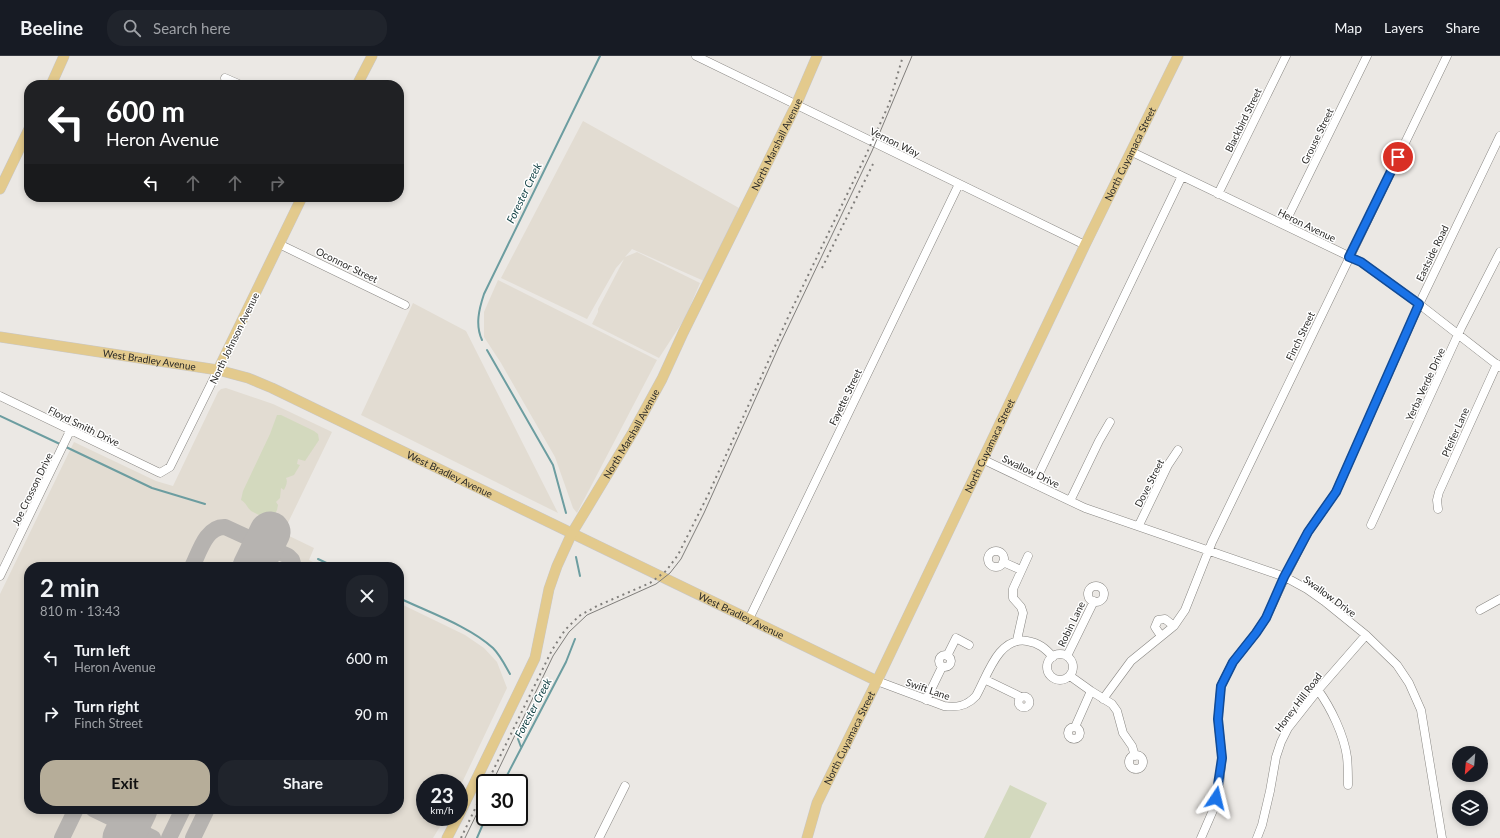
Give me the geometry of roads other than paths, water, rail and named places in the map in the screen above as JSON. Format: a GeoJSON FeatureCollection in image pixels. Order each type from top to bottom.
{"type":"FeatureCollection","features":[{"type":"Feature","properties":{"kind":"main road"},"geometry":{"type":"LineString","coordinates":[[53,80],[64,56]]}},
{"type":"Feature","properties":{"kind":"main road"},"geometry":{"type":"LineString","coordinates":[[360,80],[372,56]]}},
{"type":"Feature","properties":{"kind":"main road","name":"North Marshall Avenue"},"geometry":{"type":"LineString","coordinates":[[468,795],[535,658],[549,590],[557,566],[572,533],[633,432],[662,379],[683,332],[796,105],[817,56]]}},
{"type":"Feature","properties":{"kind":"main road","name":"North Cuyamaca Street"},"geometry":{"type":"LineString","coordinates":[[807,838],[817,803],[878,681],[1085,245],[1178,56]]}},
{"type":"Feature","properties":{"kind":"main road"},"geometry":{"type":"LineString","coordinates":[[0,189],[24,139]]}},
{"type":"Feature","properties":{"kind":"main road","name":"North Johnson Avenue"},"geometry":{"type":"LineString","coordinates":[[218,370],[300,202]]}},
{"type":"Feature","properties":{"kind":"main road","name":"West Bradley Avenue"},"geometry":{"type":"LineString","coordinates":[[0,337],[218,370],[248,378],[272,388],[878,681]]}},
{"type":"Feature","properties":{"kind":"main road","name":"North Marshall Avenue"},"geometry":{"type":"LineString","coordinates":[[447,838],[453,826]]}},
{"type":"Feature","properties":{"kind":"street","name":"Vernon Way"},"geometry":{"type":"LineString","coordinates":[[696,56],[1085,245]]}},
{"type":"Feature","properties":{"kind":"street","name":"Blackbird Street"},"geometry":{"type":"LineString","coordinates":[[1218,194],[1286,56]]}},
{"type":"Feature","properties":{"kind":"street","name":"Grouse Street"},"geometry":{"type":"LineString","coordinates":[[1284,225],[1367,56]]}},
{"type":"Feature","properties":{"kind":"street","name":"Finch Street"},"geometry":{"type":"LineString","coordinates":[[1103,699],[1131,661],[1174,626],[1185,610],[1209,550],[1447,56]]}},
{"type":"Feature","properties":{"kind":"street"},"geometry":{"type":"LineString","coordinates":[[225,78],[230,80]]}},
{"type":"Feature","properties":{"kind":"street","name":"Eastside Road"},"geometry":{"type":"LineString","coordinates":[[1201,838],[1214,808],[1219,788],[1222,758],[1218,719],[1221,686],[1233,662],[1266,618],[1284,577],[1308,532],[1336,492],[1419,304],[1500,136]]}},
{"type":"Feature","properties":{"kind":"street","name":"Heron Avenue"},"geometry":{"type":"LineString","coordinates":[[1132,152],[1361,262],[1419,304],[1498,366]]}},
{"type":"Feature","properties":{"kind":"street"},"geometry":{"type":"LineString","coordinates":[[1034,484],[1182,176]]}},
{"type":"Feature","properties":{"kind":"street","name":"Fayette Street"},"geometry":{"type":"LineString","coordinates":[[749,619],[959,184]]}},
{"type":"Feature","properties":{"kind":"street","name":"Oconnor Street"},"geometry":{"type":"LineString","coordinates":[[279,244],[406,305]]}},
{"type":"Feature","properties":{"kind":"street","name":"Yerba Verde Drive"},"geometry":{"type":"LineString","coordinates":[[1371,525],[1458,334],[1500,252]]}},
{"type":"Feature","properties":{"kind":"street","name":"Pfeifer Lane"},"geometry":{"type":"LineString","coordinates":[[1438,509],[1437,500],[1439,492],[1498,366]]}},
{"type":"Feature","properties":{"kind":"street","name":"North Johnson Avenue"},"geometry":{"type":"LineString","coordinates":[[160,473],[170,467],[218,370]]}},
{"type":"Feature","properties":{"kind":"street","name":"Floyd Smith Drive"},"geometry":{"type":"LineString","coordinates":[[0,396],[160,473]]}},
{"type":"Feature","properties":{"kind":"street"},"geometry":{"type":"LineString","coordinates":[[1070,501],[1099,441],[1110,422]]}},
{"type":"Feature","properties":{"kind":"street","name":"Joe Crosson Drive"},"geometry":{"type":"LineString","coordinates":[[0,576],[70,431]]}},
{"type":"Feature","properties":{"kind":"street","name":"Dove Street"},"geometry":{"type":"LineString","coordinates":[[1139,525],[1168,465],[1178,450]]}},
{"type":"Feature","properties":{"kind":"street","name":"Swallow Drive"},"geometry":{"type":"LineString","coordinates":[[984,460],[1085,508],[1139,525],[1284,577],[1307,589],[1324,601],[1366,635],[1397,665],[1409,683],[1420,710],[1442,838]]}},
{"type":"Feature","properties":{"kind":"street"},"geometry":{"type":"LineString","coordinates":[[1028,556],[1013,589],[1013,598],[1021,607],[1023,613],[1017,640],[1040,644],[1053,657]]}},
{"type":"Feature","properties":{"kind":"street"},"geometry":{"type":"LineString","coordinates":[[1003,562],[1021,570]]}},
{"type":"Feature","properties":{"kind":"street"},"geometry":{"type":"LineString","coordinates":[[1480,610],[1500,599]]}},
{"type":"Feature","properties":{"kind":"street","name":"Robin Lane"},"geometry":{"type":"LineString","coordinates":[[1067,656],[1094,601]]}},
{"type":"Feature","properties":{"kind":"street"},"geometry":{"type":"LineString","coordinates":[[1161,636],[1155,627],[1158,620],[1166,619],[1174,626]]}},
{"type":"Feature","properties":{"kind":"street","name":"Honey Hill Road"},"geometry":{"type":"LineString","coordinates":[[1257,838],[1262,825],[1270,791],[1276,757],[1288,728],[1318,690],[1366,635]]}},
{"type":"Feature","properties":{"kind":"street"},"geometry":{"type":"LineString","coordinates":[[926,700],[942,666],[939,664],[939,658],[944,655],[948,656],[956,638],[969,645]]}},
{"type":"Feature","properties":{"kind":"street","name":"Swift Lane"},"geometry":{"type":"LineString","coordinates":[[878,681],[926,700],[954,708],[972,702],[986,680],[1000,651],[1008,644],[1017,640]]}},
{"type":"Feature","properties":{"kind":"street"},"geometry":{"type":"LineString","coordinates":[[1059,654],[1067,656],[1072,661],[1073,665],[1070,676],[1063,680],[1059,680],[1051,676],[1047,668],[1050,660],[1059,654]]}},
{"type":"Feature","properties":{"kind":"street"},"geometry":{"type":"LineString","coordinates":[[1070,676],[1091,692],[1112,704],[1117,711],[1123,733],[1132,746],[1135,756]]}},
{"type":"Feature","properties":{"kind":"street"},"geometry":{"type":"LineString","coordinates":[[986,680],[1021,698]]}},
{"type":"Feature","properties":{"kind":"street"},"geometry":{"type":"LineString","coordinates":[[1318,690],[1327,703],[1337,726],[1347,756],[1348,785]]}},
{"type":"Feature","properties":{"kind":"street"},"geometry":{"type":"LineString","coordinates":[[1075,727],[1091,692]]}},
{"type":"Feature","properties":{"kind":"street"},"geometry":{"type":"LineString","coordinates":[[599,838],[625,786]]}},
{"type":"Feature","properties":{"kind":"waterway","name":"Forester Creek"},"geometry":{"type":"LineString","coordinates":[[482,340],[478,323],[479,311],[484,294],[600,56]]}},
{"type":"Feature","properties":{"kind":"waterway","name":"Forester Creek"},"geometry":{"type":"LineString","coordinates":[[487,350],[553,465],[566,513]]}},
{"type":"Feature","properties":{"kind":"waterway"},"geometry":{"type":"LineString","coordinates":[[0,416],[62,445]]}},
{"type":"Feature","properties":{"kind":"waterway"},"geometry":{"type":"LineString","coordinates":[[66,447],[152,488],[205,504]]}},
{"type":"Feature","properties":{"kind":"waterway","name":"Forester Creek"},"geometry":{"type":"LineString","coordinates":[[576,557],[580,576]]}},
{"type":"Feature","properties":{"kind":"waterway"},"geometry":{"type":"LineString","coordinates":[[318,559],[324,562]]}},
{"type":"Feature","properties":{"kind":"waterway"},"geometry":{"type":"LineString","coordinates":[[404,600],[460,626],[483,640],[498,654],[510,674]]}},
{"type":"Feature","properties":{"kind":"waterway","name":"Forester Creek"},"geometry":{"type":"LineString","coordinates":[[508,774],[566,662],[575,639]]}},
{"type":"Feature","properties":{"kind":"waterway","name":"Forester Creek"},"geometry":{"type":"LineString","coordinates":[[518,739],[521,747]]}},
{"type":"Feature","properties":{"kind":"waterway","name":"Forester Creek"},"geometry":{"type":"LineString","coordinates":[[477,838],[482,826]]}},
{"type":"Feature","properties":{"kind":"tram line"},"geometry":{"type":"LineString","coordinates":[[496,774],[553,656],[569,632],[587,615],[656,584],[670,573],[681,559],[704,513],[780,344],[872,151],[912,56]]}},
{"type":"Feature","properties":{"kind":"tram line"},"geometry":{"type":"LineString","coordinates":[[465,838],[476,815]]}},
{"type":"Feature","properties":{"kind":"railway"},"geometry":{"type":"LineString","coordinates":[[491,774],[552,650],[565,630],[579,616],[597,606],[650,583],[666,571],[678,555],[709,493],[790,313],[889,104],[903,56]]}},
{"type":"Feature","properties":{"kind":"railway"},"geometry":{"type":"LineString","coordinates":[[822,268],[873,164]]}},
{"type":"Feature","properties":{"kind":"railway"},"geometry":{"type":"LineString","coordinates":[[461,838],[476,807]]}}]}
